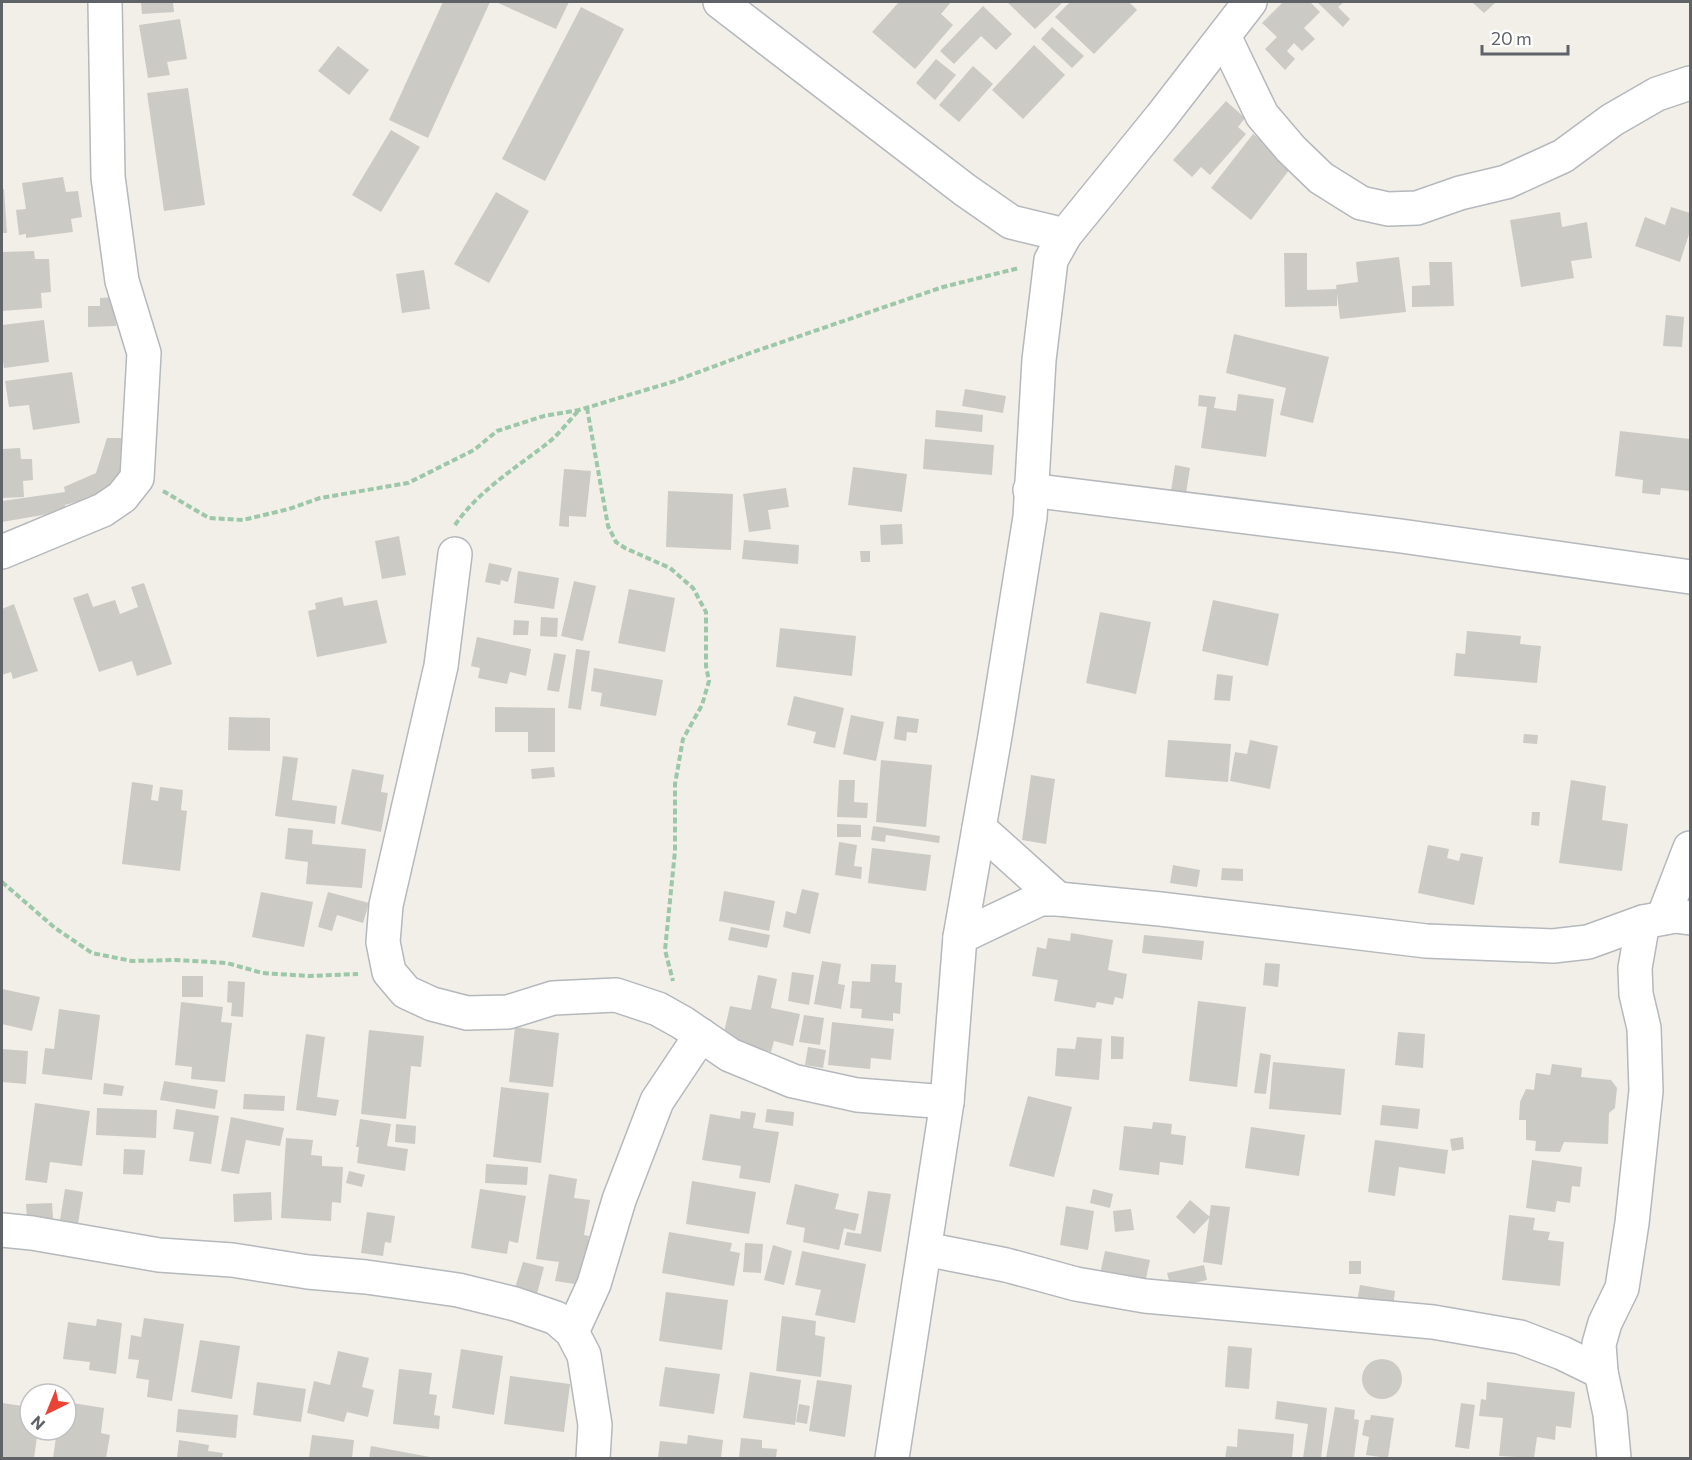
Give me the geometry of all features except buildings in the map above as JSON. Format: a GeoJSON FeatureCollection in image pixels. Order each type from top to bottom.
{"type":"FeatureCollection","features":[{"type":"Feature","properties":{"kind":"street"},"geometry":{"type":"LineString","coordinates":[[2,552],[103,510],[122,497],[137,478],[144,353],[122,281],[108,177],[105,2]]}},
{"type":"Feature","properties":{"kind":"street"},"geometry":{"type":"LineString","coordinates":[[720,2],[965,190],[1011,222],[1058,248]]}},
{"type":"Feature","properties":{"kind":"street"},"geometry":{"type":"LineString","coordinates":[[892,1458],[947,1102],[960,937],[1030,517],[1039,360],[1058,248],[1233,16]]}},
{"type":"Feature","properties":{"kind":"street"},"geometry":{"type":"LineString","coordinates":[[1233,16],[1262,116],[1321,178],[1361,203],[1388,209],[1417,208],[1460,193],[1506,182],[1563,156],[1612,120],[1657,94],[1690,83]]}},
{"type":"Feature","properties":{"kind":"street"},"geometry":{"type":"LineString","coordinates":[[1030,490],[1401,536],[1690,577]]}},
{"type":"Feature","properties":{"kind":"street"},"geometry":{"type":"LineString","coordinates":[[455,554],[441,666],[386,905],[383,942],[389,972],[406,992],[432,1004],[466,1013],[508,1012],[553,998],[616,995],[658,1009],[730,1055],[793,1081],[857,1095],[947,1102]]}},
{"type":"Feature","properties":{"kind":"street"},"geometry":{"type":"LineString","coordinates":[[979,828],[1058,899]]}},
{"type":"Feature","properties":{"kind":"street"},"geometry":{"type":"LineString","coordinates":[[1614,1458],[1599,1344],[1605,1323],[1622,1288],[1632,1223],[1646,1091],[1644,1028],[1636,994],[1635,968],[1666,919],[1690,848]]}},
{"type":"Feature","properties":{"kind":"street"},"geometry":{"type":"LineString","coordinates":[[960,937],[1040,899],[1160,909],[1426,941],[1553,946],[1588,942],[1666,919]]}},
{"type":"Feature","properties":{"kind":"street"},"geometry":{"type":"LineString","coordinates":[[572,1332],[594,1284],[619,1200],[657,1101],[677,1068],[692,1029]]}},
{"type":"Feature","properties":{"kind":"street"},"geometry":{"type":"LineString","coordinates":[[2,1230],[159,1255],[232,1260],[458,1290],[515,1304],[556,1318],[572,1332],[584,1355],[595,1425],[593,1458]]}},
{"type":"Feature","properties":{"kind":"street"},"geometry":{"type":"LineString","coordinates":[[925,1249],[1006,1265],[1076,1284],[1145,1296],[1433,1322],[1520,1337],[1562,1353],[1601,1372]]}},
{"type":"Feature","properties":{"kind":"path"},"geometry":{"type":"LineString","coordinates":[[137,478],[209,518],[243,520],[289,509],[320,498],[408,483],[474,450],[497,431],[544,416],[587,408],[672,382],[750,353],[1058,248]]}},
{"type":"Feature","properties":{"kind":"path"},"geometry":{"type":"LineString","coordinates":[[587,408],[608,526],[616,542],[670,568],[693,588],[706,612],[706,666],[709,681],[702,705],[683,739],[679,757],[675,784],[675,851],[665,950],[692,1029]]}},
{"type":"Feature","properties":{"kind":"path"},"geometry":{"type":"LineString","coordinates":[[455,554],[450,539],[451,530],[470,504],[521,461],[551,441],[579,410]]}},
{"type":"Feature","properties":{"kind":"path"},"geometry":{"type":"LineString","coordinates":[[2,882],[56,928],[92,953],[132,961],[175,960],[227,963],[262,973],[309,976],[389,972]]}}]}
